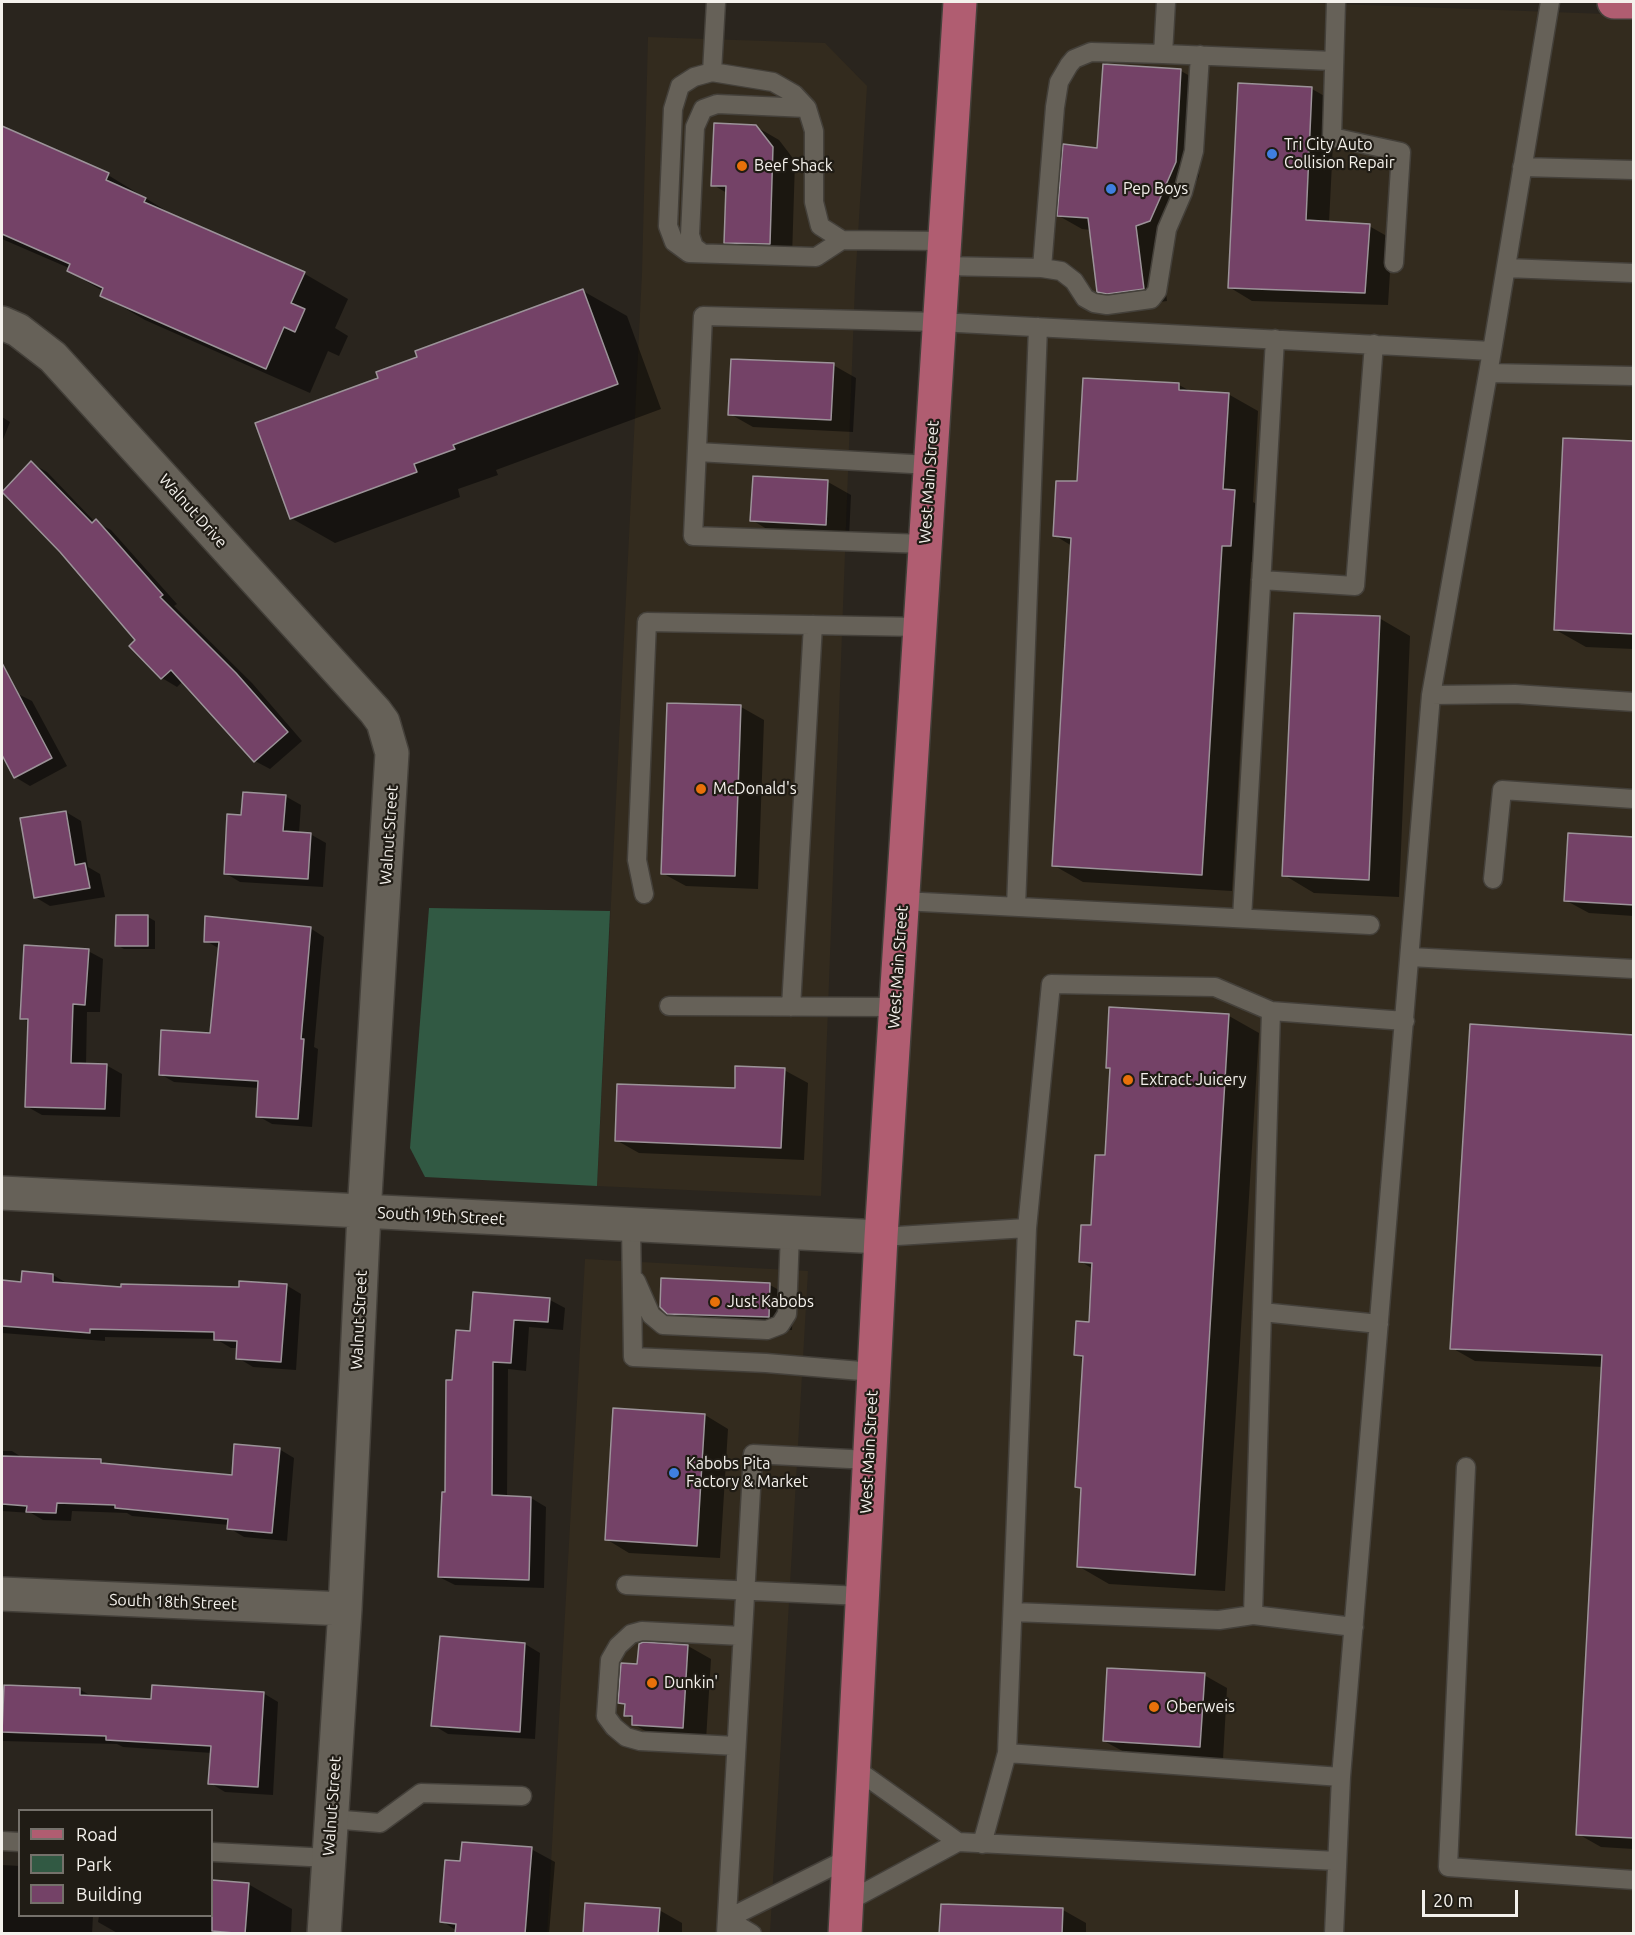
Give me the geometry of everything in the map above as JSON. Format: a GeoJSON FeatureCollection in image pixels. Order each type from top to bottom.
{"type":"FeatureCollection","features":[{"type":"Feature","properties":{"kind":"main road","name":"West Main Street"},"geometry":{"type":"LineString","coordinates":[[846,1918],[880,1237],[960,2]]}},
{"type":"Feature","properties":{"kind":"main road"},"geometry":{"type":"LineString","coordinates":[[1614,2],[1634,2]]}},
{"type":"Feature","properties":{"kind":"street","name":"Walnut Drive"},"geometry":{"type":"LineString","coordinates":[[2,323],[18,330],[53,357],[375,711]]}},
{"type":"Feature","properties":{"kind":"street","name":"Walnut Street"},"geometry":{"type":"LineString","coordinates":[[324,1934],[345,1609],[364,1213],[392,783],[392,753],[383,722],[375,711]]}},
{"type":"Feature","properties":{"kind":"street","name":"South 19th Street"},"geometry":{"type":"LineString","coordinates":[[2,1193],[364,1213],[880,1237]]}},
{"type":"Feature","properties":{"kind":"street","name":"South 18th Street"},"geometry":{"type":"LineString","coordinates":[[2,1594],[345,1609]]}},
{"type":"Feature","properties":{"kind":"lane"},"geometry":{"type":"LineString","coordinates":[[712,72],[716,2]]}},
{"type":"Feature","properties":{"kind":"lane"},"geometry":{"type":"LineString","coordinates":[[1163,54],[1166,2]]}},
{"type":"Feature","properties":{"kind":"lane"},"geometry":{"type":"LineString","coordinates":[[1336,2],[1332,137],[1401,152],[1394,263]]}},
{"type":"Feature","properties":{"kind":"lane"},"geometry":{"type":"LineString","coordinates":[[1334,1934],[1341,1777],[1431,695],[1492,351],[1550,2]]}},
{"type":"Feature","properties":{"kind":"lane"},"geometry":{"type":"LineString","coordinates":[[1042,268],[1055,106],[1059,82],[1074,59],[1091,52],[1334,61]]}},
{"type":"Feature","properties":{"kind":"lane"},"geometry":{"type":"LineString","coordinates":[[842,240],[816,257],[689,253],[674,242],[668,226],[673,109],[680,86],[694,77],[712,72],[773,82],[794,94],[807,108],[814,131],[814,202],[820,226],[842,240],[1061,271],[1074,281],[1085,298],[1094,303],[1107,305],[1151,299],[1157,291],[1167,229],[1183,192],[1194,151],[1200,56]]}},
{"type":"Feature","properties":{"kind":"lane"},"geometry":{"type":"LineString","coordinates":[[702,253],[694,247],[690,235],[695,126],[703,109],[717,104],[807,108]]}},
{"type":"Feature","properties":{"kind":"lane"},"geometry":{"type":"LineString","coordinates":[[1522,167],[1634,170]]}},
{"type":"Feature","properties":{"kind":"lane"},"geometry":{"type":"LineString","coordinates":[[1506,268],[1634,273]]}},
{"type":"Feature","properties":{"kind":"lane"},"geometry":{"type":"LineString","coordinates":[[925,544],[693,536],[704,316],[939,322],[1492,351]]}},
{"type":"Feature","properties":{"kind":"lane"},"geometry":{"type":"LineString","coordinates":[[1016,907],[1038,327]]}},
{"type":"Feature","properties":{"kind":"lane"},"geometry":{"type":"LineString","coordinates":[[1242,918],[1275,339]]}},
{"type":"Feature","properties":{"kind":"lane"},"geometry":{"type":"LineString","coordinates":[[1261,580],[1355,586],[1374,344]]}},
{"type":"Feature","properties":{"kind":"lane"},"geometry":{"type":"LineString","coordinates":[[1488,373],[1634,376]]}},
{"type":"Feature","properties":{"kind":"lane"},"geometry":{"type":"LineString","coordinates":[[697,452],[930,465]]}},
{"type":"Feature","properties":{"kind":"lane"},"geometry":{"type":"LineString","coordinates":[[645,894],[637,860],[646,622],[920,627]]}},
{"type":"Feature","properties":{"kind":"lane"},"geometry":{"type":"LineString","coordinates":[[791,1007],[813,625]]}},
{"type":"Feature","properties":{"kind":"lane"},"geometry":{"type":"LineString","coordinates":[[1431,695],[1515,694],[1634,702]]}},
{"type":"Feature","properties":{"kind":"lane"},"geometry":{"type":"LineString","coordinates":[[1493,879],[1502,790],[1634,799]]}},
{"type":"Feature","properties":{"kind":"lane"},"geometry":{"type":"LineString","coordinates":[[902,901],[1370,925]]}},
{"type":"Feature","properties":{"kind":"lane"},"geometry":{"type":"LineString","coordinates":[[1410,957],[1634,969]]}},
{"type":"Feature","properties":{"kind":"lane"},"geometry":{"type":"LineString","coordinates":[[982,1844],[1007,1754],[1027,1228],[1051,984],[1215,987],[1271,1011],[1405,1021]]}},
{"type":"Feature","properties":{"kind":"lane"},"geometry":{"type":"LineString","coordinates":[[669,1005],[895,1008]]}},
{"type":"Feature","properties":{"kind":"lane"},"geometry":{"type":"LineString","coordinates":[[1253,1615],[1271,1011]]}},
{"type":"Feature","properties":{"kind":"lane"},"geometry":{"type":"LineString","coordinates":[[631,1225],[633,1358],[766,1363],[873,1372]]}},
{"type":"Feature","properties":{"kind":"lane"},"geometry":{"type":"LineString","coordinates":[[880,1237],[1027,1228]]}},
{"type":"Feature","properties":{"kind":"lane"},"geometry":{"type":"LineString","coordinates":[[632,1271],[651,1315],[663,1325],[767,1330],[780,1325],[787,1314],[790,1233]]}},
{"type":"Feature","properties":{"kind":"lane"},"geometry":{"type":"LineString","coordinates":[[1262,1312],[1379,1324]]}},
{"type":"Feature","properties":{"kind":"lane"},"geometry":{"type":"LineString","coordinates":[[766,1363],[767,1330]]}},
{"type":"Feature","properties":{"kind":"lane"},"geometry":{"type":"LineString","coordinates":[[726,1926],[753,1454],[869,1460]]}},
{"type":"Feature","properties":{"kind":"lane"},"geometry":{"type":"LineString","coordinates":[[1466,1467],[1448,1867],[1634,1880]]}},
{"type":"Feature","properties":{"kind":"lane"},"geometry":{"type":"LineString","coordinates":[[626,1585],[862,1596]]}},
{"type":"Feature","properties":{"kind":"lane"},"geometry":{"type":"LineString","coordinates":[[1013,1612],[1219,1620],[1253,1615],[1354,1627]]}},
{"type":"Feature","properties":{"kind":"lane"},"geometry":{"type":"LineString","coordinates":[[736,1746],[640,1741],[626,1737],[606,1716],[610,1660],[618,1646],[631,1634],[642,1631],[742,1636]]}},
{"type":"Feature","properties":{"kind":"lane"},"geometry":{"type":"LineString","coordinates":[[1007,1754],[1341,1777]]}},
{"type":"Feature","properties":{"kind":"lane"},"geometry":{"type":"LineString","coordinates":[[853,1767],[958,1842],[1338,1861]]}},
{"type":"Feature","properties":{"kind":"lane"},"geometry":{"type":"LineString","coordinates":[[331,1819],[380,1823],[421,1792],[522,1796]]}},
{"type":"Feature","properties":{"kind":"lane"},"geometry":{"type":"LineString","coordinates":[[2,1841],[18,1842]]}},
{"type":"Feature","properties":{"kind":"lane"},"geometry":{"type":"LineString","coordinates":[[846,1918],[958,1842]]}},
{"type":"Feature","properties":{"kind":"lane"},"geometry":{"type":"LineString","coordinates":[[213,1852],[329,1858]]}},
{"type":"Feature","properties":{"kind":"lane"},"geometry":{"type":"LineString","coordinates":[[726,1926],[849,1858]]}},
{"type":"Feature","properties":{"kind":"lane"},"geometry":{"type":"LineString","coordinates":[[726,1926],[752,1934]]}},
{"type":"Feature","properties":{"kind":"shaded area"},"geometry":{"type":"Polygon","coordinates":[[[972,2],[1284,2],[1633,15],[1633,1933],[861,1934],[912,961],[972,2]]]}},
{"type":"Feature","properties":{"kind":"shaded area"},"geometry":{"type":"Polygon","coordinates":[[[648,37],[825,43],[867,86],[855,285],[821,1196],[597,1186],[642,273],[648,37]]]}},
{"type":"Feature","properties":{"kind":"shaded area"},"geometry":{"type":"Polygon","coordinates":[[[585,1259],[808,1271],[770,1933],[547,1934],[585,1259]]]}},
{"type":"Feature","properties":{"kind":"green space"},"geometry":{"type":"Polygon","coordinates":[[[429,908],[610,911],[597,1186],[425,1177],[410,1148],[429,908]]]}},
{"type":"Feature","properties":{"kind":"building","name":"Pep Boys"},"geometry":{"type":"Polygon","coordinates":[[[1103,64],[1181,69],[1176,162],[1150,221],[1136,226],[1144,289],[1107,294],[1097,292],[1088,218],[1057,216],[1063,144],[1097,148],[1103,64]]]}},
{"type":"Feature","properties":{"kind":"building","name":"Tri City Auto Collision Repair"},"geometry":{"type":"Polygon","coordinates":[[[1238,83],[1312,87],[1306,220],[1370,224],[1365,293],[1228,288],[1238,83]]]}},
{"type":"Feature","properties":{"kind":"building","name":"Beef Shack"},"geometry":{"type":"Polygon","coordinates":[[[714,123],[756,125],[773,147],[770,244],[724,243],[726,186],[711,186],[714,123]]]}},
{"type":"Feature","properties":{"kind":"building"},"geometry":{"type":"Polygon","coordinates":[[[2,126],[109,173],[106,180],[146,198],[144,202],[305,272],[291,303],[305,309],[295,332],[284,327],[266,369],[100,296],[103,288],[67,271],[70,264],[2,234],[2,126]]]}},
{"type":"Feature","properties":{"kind":"building"},"geometry":{"type":"Polygon","coordinates":[[[583,289],[618,384],[453,445],[455,449],[414,464],[417,472],[290,519],[255,423],[378,378],[376,372],[417,357],[415,351],[583,289]]]}},
{"type":"Feature","properties":{"kind":"building"},"geometry":{"type":"Polygon","coordinates":[[[731,359],[834,363],[831,420],[728,415],[731,359]]]}},
{"type":"Feature","properties":{"kind":"building"},"geometry":{"type":"Polygon","coordinates":[[[1083,378],[1179,383],[1179,390],[1229,393],[1223,489],[1235,490],[1231,546],[1222,546],[1202,875],[1052,866],[1071,538],[1053,536],[1056,481],[1077,481],[1083,378]]]}},
{"type":"Feature","properties":{"kind":"building"},"geometry":{"type":"Polygon","coordinates":[[[1563,438],[1634,441],[1634,634],[1554,630],[1563,438]]]}},
{"type":"Feature","properties":{"kind":"building"},"geometry":{"type":"Polygon","coordinates":[[[31,461],[92,523],[96,519],[163,595],[160,597],[236,673],[288,732],[254,762],[171,670],[161,679],[129,646],[135,640],[60,552],[2,492],[31,461]]]}},
{"type":"Feature","properties":{"kind":"building"},"geometry":{"type":"Polygon","coordinates":[[[753,476],[828,480],[826,525],[750,521],[753,476]]]}},
{"type":"Feature","properties":{"kind":"building"},"geometry":{"type":"Polygon","coordinates":[[[1294,613],[1380,616],[1369,880],[1282,876],[1294,613]]]}},
{"type":"Feature","properties":{"kind":"building"},"geometry":{"type":"Polygon","coordinates":[[[2,663],[52,758],[14,778],[2,755],[2,663]]]}},
{"type":"Feature","properties":{"kind":"building","name":"McDonald's"},"geometry":{"type":"Polygon","coordinates":[[[667,703],[741,705],[735,876],[661,874],[667,703]]]}},
{"type":"Feature","properties":{"kind":"building"},"geometry":{"type":"Polygon","coordinates":[[[243,792],[286,795],[283,831],[311,833],[308,879],[224,874],[227,814],[241,815],[243,792]]]}},
{"type":"Feature","properties":{"kind":"building"},"geometry":{"type":"Polygon","coordinates":[[[66,811],[75,865],[85,863],[90,888],[34,898],[20,818],[66,811]]]}},
{"type":"Feature","properties":{"kind":"building"},"geometry":{"type":"Polygon","coordinates":[[[1568,833],[1634,837],[1634,905],[1564,901],[1568,833]]]}},
{"type":"Feature","properties":{"kind":"building"},"geometry":{"type":"Polygon","coordinates":[[[116,915],[148,915],[148,946],[115,946],[116,915]]]}},
{"type":"Feature","properties":{"kind":"building"},"geometry":{"type":"Polygon","coordinates":[[[205,916],[311,927],[301,1039],[304,1039],[298,1119],[256,1117],[258,1081],[159,1075],[161,1030],[210,1033],[219,942],[204,942],[205,916]]]}},
{"type":"Feature","properties":{"kind":"building"},"geometry":{"type":"Polygon","coordinates":[[[24,945],[89,949],[85,1005],[73,1004],[71,1063],[107,1064],[105,1109],[25,1107],[28,1019],[20,1019],[24,945]]]}},
{"type":"Feature","properties":{"kind":"building"},"geometry":{"type":"Polygon","coordinates":[[[1109,1007],[1229,1014],[1195,1575],[1077,1567],[1081,1488],[1075,1487],[1083,1356],[1074,1355],[1076,1321],[1089,1322],[1092,1263],[1079,1262],[1081,1225],[1091,1225],[1095,1155],[1105,1155],[1110,1068],[1106,1068],[1109,1007]]]}},
{"type":"Feature","properties":{"kind":"building"},"geometry":{"type":"Polygon","coordinates":[[[1470,1024],[1634,1035],[1634,1838],[1576,1835],[1602,1355],[1450,1349],[1470,1024]]]}},
{"type":"Feature","properties":{"kind":"building"},"geometry":{"type":"Polygon","coordinates":[[[735,1066],[785,1068],[781,1148],[615,1141],[617,1084],[735,1088],[735,1066]]]}},
{"type":"Feature","properties":{"kind":"building"},"geometry":{"type":"Polygon","coordinates":[[[22,1271],[53,1274],[53,1282],[121,1287],[121,1284],[239,1287],[239,1281],[287,1284],[281,1362],[236,1359],[237,1341],[214,1340],[214,1332],[90,1329],[90,1333],[2,1326],[2,1280],[21,1282],[22,1271]]]}},
{"type":"Feature","properties":{"kind":"building","name":"Just Kabobs"},"geometry":{"type":"Polygon","coordinates":[[[661,1278],[770,1283],[769,1317],[667,1314],[660,1307],[661,1278]]]}},
{"type":"Feature","properties":{"kind":"building"},"geometry":{"type":"Polygon","coordinates":[[[473,1292],[550,1298],[548,1322],[514,1320],[511,1363],[493,1362],[492,1495],[531,1497],[529,1580],[438,1577],[442,1492],[445,1492],[446,1380],[452,1380],[456,1330],[470,1331],[473,1292]]]}},
{"type":"Feature","properties":{"kind":"building"},"geometry":{"type":"Polygon","coordinates":[[[613,1408],[705,1414],[697,1546],[605,1540],[613,1408]]]}},
{"type":"Feature","properties":{"kind":"building"},"geometry":{"type":"Polygon","coordinates":[[[234,1444],[280,1448],[272,1533],[227,1529],[228,1519],[115,1508],[115,1505],[57,1503],[56,1513],[26,1512],[27,1506],[2,1504],[2,1456],[101,1459],[101,1463],[232,1475],[234,1444]]]}},
{"type":"Feature","properties":{"kind":"building"},"geometry":{"type":"Polygon","coordinates":[[[440,1636],[525,1643],[520,1732],[431,1726],[440,1636]]]}},
{"type":"Feature","properties":{"kind":"building","name":"Dunkin'"},"geometry":{"type":"Polygon","coordinates":[[[643,1642],[688,1645],[683,1728],[632,1725],[632,1716],[624,1716],[625,1704],[618,1703],[621,1663],[637,1664],[639,1644],[643,1642]]]}},
{"type":"Feature","properties":{"kind":"building","name":"Oberweis"},"geometry":{"type":"Polygon","coordinates":[[[1107,1668],[1205,1673],[1200,1747],[1103,1741],[1107,1668]]]}},
{"type":"Feature","properties":{"kind":"building"},"geometry":{"type":"Polygon","coordinates":[[[4,1685],[80,1688],[80,1695],[151,1699],[152,1685],[264,1692],[258,1787],[208,1784],[211,1746],[106,1740],[106,1736],[2,1732],[4,1685]]]}},
{"type":"Feature","properties":{"kind":"building"},"geometry":{"type":"Polygon","coordinates":[[[462,1842],[532,1847],[525,1934],[455,1934],[456,1924],[440,1922],[445,1860],[460,1861],[462,1842]]]}},
{"type":"Feature","properties":{"kind":"building"},"geometry":{"type":"Polygon","coordinates":[[[213,1880],[249,1883],[245,1934],[212,1931],[213,1880]]]}},
{"type":"Feature","properties":{"kind":"building"},"geometry":{"type":"Polygon","coordinates":[[[585,1903],[660,1908],[658,1934],[583,1934],[585,1903]]]}},
{"type":"Feature","properties":{"kind":"building"},"geometry":{"type":"Polygon","coordinates":[[[941,1904],[1063,1908],[1062,1934],[939,1934],[941,1904]]]}},
{"type":"Feature","properties":{"kind":"place","name":"Tri City Auto Collision Repair"},"geometry":{"type":"Point","coordinates":[1272,154]}},
{"type":"Feature","properties":{"kind":"place","name":"Beef Shack"},"geometry":{"type":"Point","coordinates":[742,166]}},
{"type":"Feature","properties":{"kind":"place","name":"Pep Boys"},"geometry":{"type":"Point","coordinates":[1111,189]}},
{"type":"Feature","properties":{"kind":"place","name":"McDonald's"},"geometry":{"type":"Point","coordinates":[701,789]}},
{"type":"Feature","properties":{"kind":"place","name":"Extract Juicery"},"geometry":{"type":"Point","coordinates":[1128,1080]}},
{"type":"Feature","properties":{"kind":"place","name":"Just Kabobs"},"geometry":{"type":"Point","coordinates":[715,1302]}},
{"type":"Feature","properties":{"kind":"place","name":"Kabobs Pita Factory & Market"},"geometry":{"type":"Point","coordinates":[674,1473]}},
{"type":"Feature","properties":{"kind":"place","name":"Dunkin'"},"geometry":{"type":"Point","coordinates":[652,1683]}},
{"type":"Feature","properties":{"kind":"place","name":"Oberweis"},"geometry":{"type":"Point","coordinates":[1154,1707]}}]}
